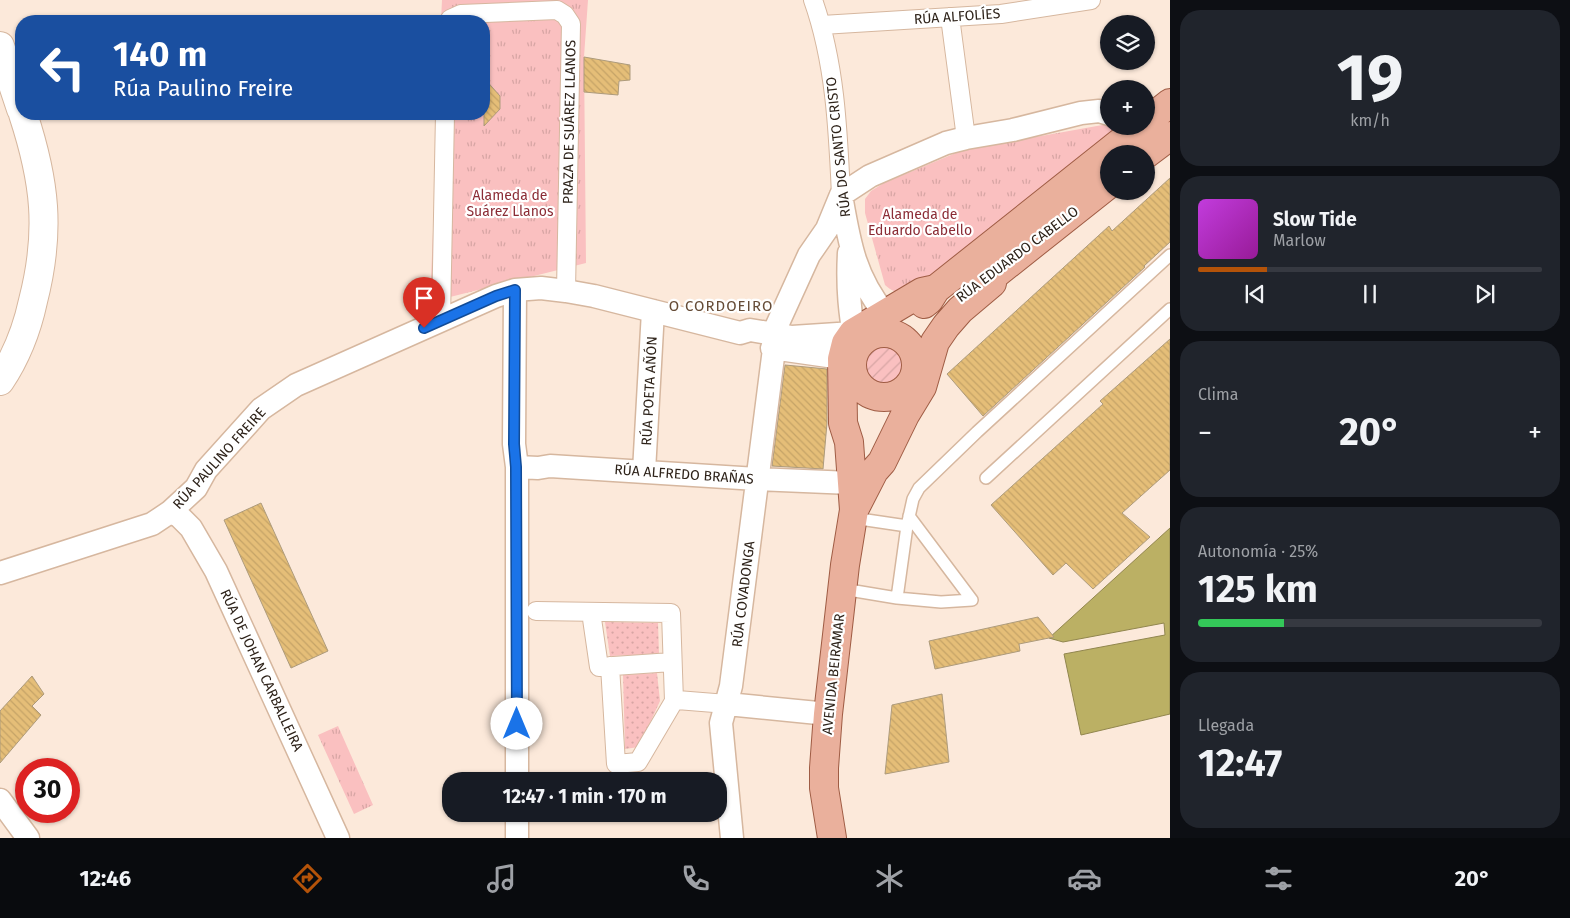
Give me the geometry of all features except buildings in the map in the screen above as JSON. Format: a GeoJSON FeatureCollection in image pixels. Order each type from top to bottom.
{"type":"FeatureCollection","features":[{"type":"Feature","properties":{"kind":"main road","name":"RÚA EDUARDO CABELLO"},"geometry":{"type":"LineString","coordinates":[[873,346],[922,292],[936,289],[1149,136],[1170,103]]}},
{"type":"Feature","properties":{"kind":"main road","name":"RÚA EDUARDO CABELLO"},"geometry":{"type":"LineString","coordinates":[[873,346],[944,310],[985,274],[993,276],[1100,191]]}},
{"type":"Feature","properties":{"kind":"main road"},"geometry":{"type":"LineString","coordinates":[[863,477],[882,462],[922,387],[935,342],[960,310],[992,283],[993,276]]}},
{"type":"Feature","properties":{"kind":"main road"},"geometry":{"type":"LineString","coordinates":[[873,346],[865,390],[879,396],[895,394],[904,389]]}},
{"type":"Feature","properties":{"kind":"main road","name":"AVENIDA BEIRAMAR"},"geometry":{"type":"LineString","coordinates":[[832,838],[824,788],[828,714],[842,589],[853,514],[863,477],[904,389],[915,373],[916,363],[873,346],[849,442],[863,477]]}},
{"type":"Feature","properties":{"kind":"street","name":"RÚA DO SANTO CRISTO"},"geometry":{"type":"LineString","coordinates":[[813,0],[822,25],[835,98],[841,195],[849,240],[863,281],[872,297],[873,346]]}},
{"type":"Feature","properties":{"kind":"street","name":"RÚA ALFOLÍES"},"geometry":{"type":"LineString","coordinates":[[822,25],[950,17],[1001,7],[1091,0]]}},
{"type":"Feature","properties":{"kind":"street","name":"PRAZA DE SUÁREZ LLANOS"},"geometry":{"type":"LineString","coordinates":[[459,15],[515,5],[557,10],[566,15],[571,24],[566,291]]}},
{"type":"Feature","properties":{"kind":"street"},"geometry":{"type":"LineString","coordinates":[[950,17],[966,138]]}},
{"type":"Feature","properties":{"kind":"street"},"geometry":{"type":"LineString","coordinates":[[0,46],[15,91]]}},
{"type":"Feature","properties":{"kind":"street"},"geometry":{"type":"LineString","coordinates":[[841,195],[870,176],[946,143],[1013,130],[1081,113],[1100,111]]}},
{"type":"Feature","properties":{"kind":"street"},"geometry":{"type":"LineString","coordinates":[[0,381],[8,369],[28,323],[41,269],[44,241],[44,213],[39,169],[25,120]]}},
{"type":"Feature","properties":{"kind":"street"},"geometry":{"type":"LineString","coordinates":[[442,319],[445,120]]}},
{"type":"Feature","properties":{"kind":"street","name":"RÚA COVADONGA"},"geometry":{"type":"LineString","coordinates":[[732,838],[721,723],[731,686],[774,342],[809,255],[827,229],[841,195]]}},
{"type":"Feature","properties":{"kind":"street","name":"RÚA DO SANTO CRISTO"},"geometry":{"type":"LineString","coordinates":[[849,240],[847,286],[873,346]]}},
{"type":"Feature","properties":{"kind":"street","name":"RÚA PAULINO FREIRE"},"geometry":{"type":"LineString","coordinates":[[0,573],[152,524],[170,512],[196,488],[206,470],[261,409],[296,386],[407,337],[442,319],[515,290],[541,288],[594,296],[740,333],[748,341],[774,342],[835,357],[873,346]]}},
{"type":"Feature","properties":{"kind":"street"},"geometry":{"type":"LineString","coordinates":[[515,290],[514,444],[516,467],[517,772]]}},
{"type":"Feature","properties":{"kind":"street","name":"RÚA POETA AÑÓN"},"geometry":{"type":"LineString","coordinates":[[644,471],[654,310]]}},
{"type":"Feature","properties":{"kind":"street","name":"RÚA ALFREDO BRAÑAS"},"geometry":{"type":"LineString","coordinates":[[516,467],[538,468],[550,466],[757,479],[863,477]]}},
{"type":"Feature","properties":{"kind":"street","name":"RÚA DE JOHAN CARBALLEIRA"},"geometry":{"type":"LineString","coordinates":[[170,512],[178,516],[191,528],[216,571],[338,838]]}},
{"type":"Feature","properties":{"kind":"street"},"geometry":{"type":"LineString","coordinates":[[536,611],[671,613],[674,701],[638,762],[616,764],[610,666]]}},
{"type":"Feature","properties":{"kind":"street"},"geometry":{"type":"LineString","coordinates":[[591,612],[598,667],[672,662]]}},
{"type":"Feature","properties":{"kind":"street"},"geometry":{"type":"LineString","coordinates":[[674,701],[828,714]]}},
{"type":"Feature","properties":{"kind":"street"},"geometry":{"type":"LineString","coordinates":[[0,800],[28,838]]}},
{"type":"Feature","properties":{"kind":"street"},"geometry":{"type":"LineString","coordinates":[[517,822],[518,838]]}},
{"type":"Feature","properties":{"kind":"lane"},"geometry":{"type":"LineString","coordinates":[[897,598],[908,521],[913,499],[919,488],[1170,255]]}},
{"type":"Feature","properties":{"kind":"lane"},"geometry":{"type":"LineString","coordinates":[[986,478],[1170,309]]}},
{"type":"Feature","properties":{"kind":"lane"},"geometry":{"type":"LineString","coordinates":[[842,589],[897,598],[940,602],[972,600],[908,521],[853,514]]}},
{"type":"Feature","properties":{"kind":"green space","name":"Alameda de Suárez Llanos"},"geometry":{"type":"Polygon","coordinates":[[[442,0],[588,0],[584,57],[586,263],[430,302],[438,120],[490,120],[490,15],[441,15],[442,0]]]}},
{"type":"Feature","properties":{"kind":"green space","name":"Alameda de Eduardo Cabello"},"geometry":{"type":"Polygon","coordinates":[[[1100,125],[1100,135],[1115,135],[912,292],[904,293],[891,290],[885,285],[865,213],[865,199],[871,191],[884,183],[963,150],[1100,125]]]}},
{"type":"Feature","properties":{"kind":"green space"},"geometry":{"type":"Polygon","coordinates":[[[879,343],[889,343],[903,353],[907,366],[903,379],[897,385],[889,389],[879,389],[865,379],[861,371],[861,361],[871,347],[879,343]]]}},
{"type":"Feature","properties":{"kind":"green space"},"geometry":{"type":"Polygon","coordinates":[[[605,622],[658,623],[659,654],[610,656],[605,622]]]}},
{"type":"Feature","properties":{"kind":"green space"},"geometry":{"type":"Polygon","coordinates":[[[657,673],[660,701],[639,747],[625,749],[623,675],[657,673]]]}},
{"type":"Feature","properties":{"kind":"green space"},"geometry":{"type":"Polygon","coordinates":[[[338,726],[373,805],[354,814],[318,735],[338,726]]]}},
{"type":"Feature","properties":{"kind":"shaded area"},"geometry":{"type":"Polygon","coordinates":[[[1170,528],[1170,714],[1081,735],[1064,654],[1165,635],[1164,623],[1063,642],[1049,638],[1170,528]]]}},
{"type":"Feature","properties":{"kind":"district","name":"O CORDOEIRO"},"geometry":{"type":"Point","coordinates":[721,306]}},
{"type":"Feature","properties":{"kind":"route"},"geometry":{"type":"LineString","coordinates":[[424,328],[496,296],[515,290],[514,444],[516,467],[517,724]]}}]}
